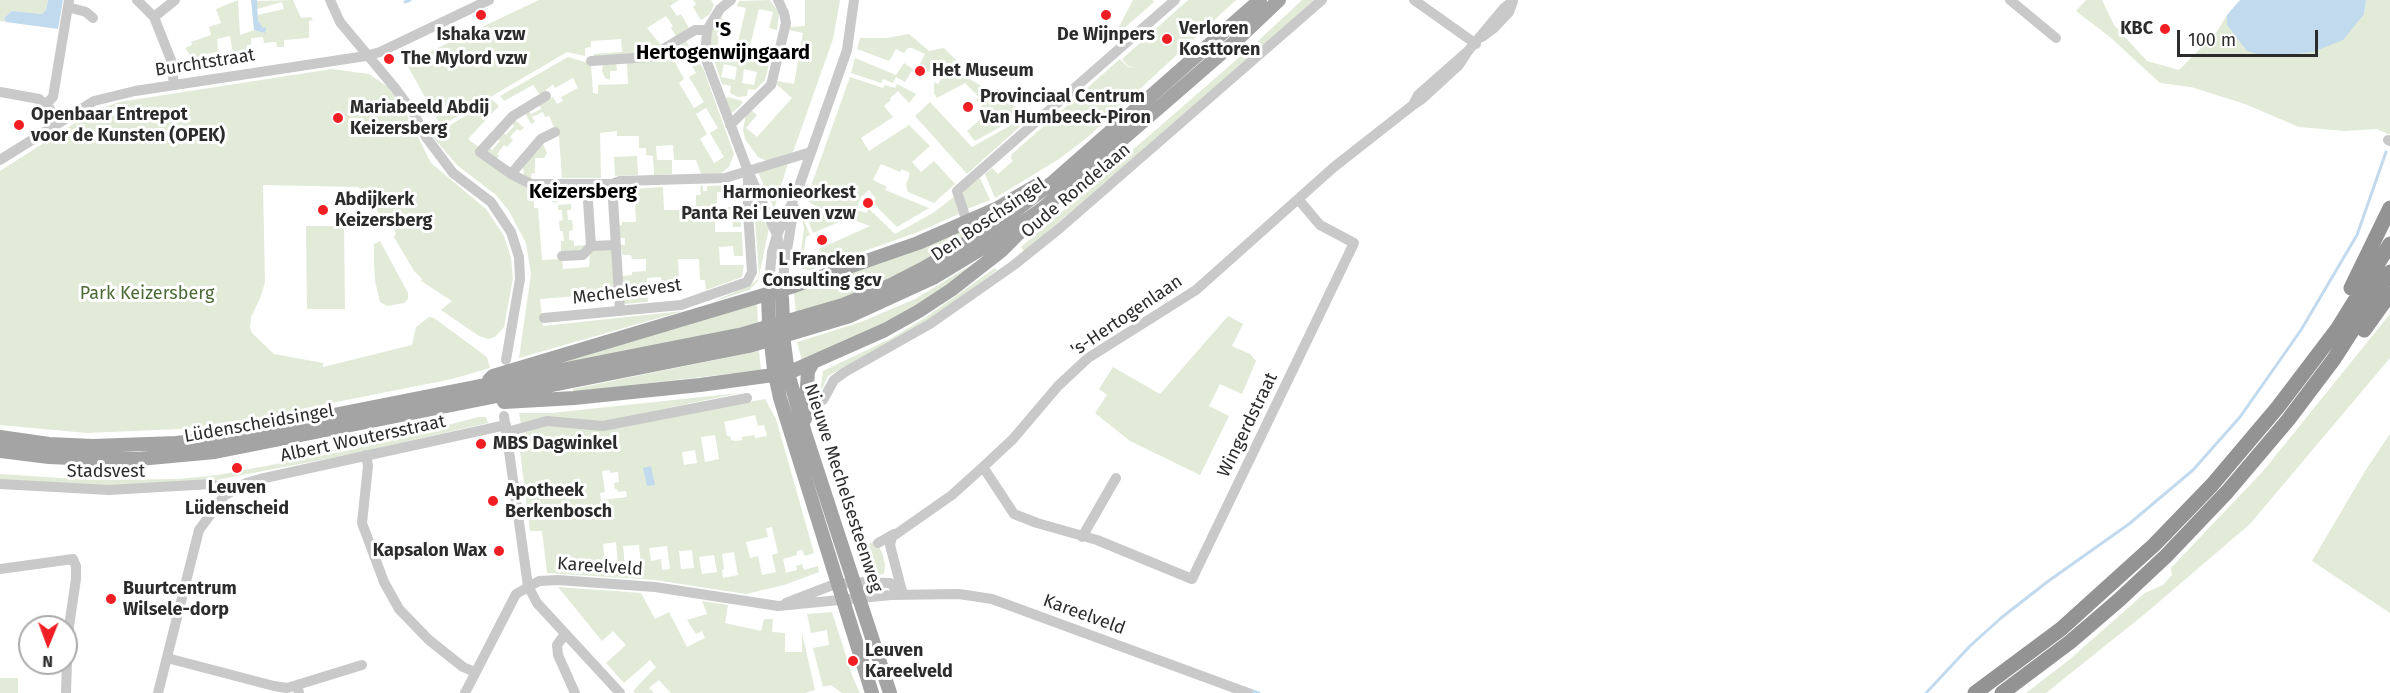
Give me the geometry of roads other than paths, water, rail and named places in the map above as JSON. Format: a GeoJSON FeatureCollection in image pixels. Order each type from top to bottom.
{"type":"FeatureCollection","features":[{"type":"Feature","properties":{"kind":"highway"},"geometry":{"type":"LineString","coordinates":[[2338,328],[2344,301],[2390,208]]}},
{"type":"Feature","properties":{"kind":"highway"},"geometry":{"type":"LineString","coordinates":[[1975,693],[2061,629],[2154,544],[2212,485],[2278,407],[2338,328],[2390,244]]}},
{"type":"Feature","properties":{"kind":"highway"},"geometry":{"type":"LineString","coordinates":[[2002,693],[2070,642],[2166,556],[2227,492],[2288,420],[2334,359],[2390,272]]}},
{"type":"Feature","properties":{"kind":"highway"},"geometry":{"type":"LineString","coordinates":[[2334,359],[2358,338],[2390,294]]}},
{"type":"Feature","properties":{"kind":"main road","name":"Den Boschsingel"},"geometry":{"type":"LineString","coordinates":[[799,325],[891,285],[995,226],[1053,182],[1260,0]]}},
{"type":"Feature","properties":{"kind":"main road","name":"Den Boschsingel"},"geometry":{"type":"LineString","coordinates":[[799,325],[850,316],[933,278],[1009,232],[1042,209],[1230,47],[1279,0]]}},
{"type":"Feature","properties":{"kind":"main road"},"geometry":{"type":"LineString","coordinates":[[1042,209],[1002,251],[951,290],[885,330],[812,364],[781,371],[574,398],[507,403],[487,392],[493,376],[783,293],[918,243],[967,222],[1040,184],[1053,182]]}},
{"type":"Feature","properties":{"kind":"main road","name":"Nieuwe Mechelsesteenweg"},"geometry":{"type":"LineString","coordinates":[[783,293],[781,371],[805,433],[890,693]]}},
{"type":"Feature","properties":{"kind":"main road","name":"Nieuwe Mechelsesteenweg"},"geometry":{"type":"LineString","coordinates":[[768,297],[781,371],[837,585],[872,693]]}},
{"type":"Feature","properties":{"kind":"main road","name":"Lüdenscheidsingel"},"geometry":{"type":"LineString","coordinates":[[0,437],[49,444],[93,446],[176,443],[212,439],[749,346],[799,325]]}},
{"type":"Feature","properties":{"kind":"main road"},"geometry":{"type":"LineString","coordinates":[[805,433],[808,371],[812,364]]}},
{"type":"Feature","properties":{"kind":"main road","name":"Lüdenscheidsingel"},"geometry":{"type":"LineString","coordinates":[[0,451],[49,457],[94,459],[178,456],[215,452],[487,392]]}},
{"type":"Feature","properties":{"kind":"street"},"geometry":{"type":"LineString","coordinates":[[137,0],[154,17],[171,60],[174,85]]}},
{"type":"Feature","properties":{"kind":"street"},"geometry":{"type":"LineString","coordinates":[[154,17],[175,0]]}},
{"type":"Feature","properties":{"kind":"street"},"geometry":{"type":"LineString","coordinates":[[330,0],[340,22],[395,88],[414,114],[426,137],[453,172],[491,202],[511,232],[519,257],[520,279],[506,360]]}},
{"type":"Feature","properties":{"kind":"street","name":"Burchtstraat"},"geometry":{"type":"LineString","coordinates":[[0,160],[94,101],[114,95],[174,85],[366,56],[380,52],[489,0]]}},
{"type":"Feature","properties":{"kind":"street"},"geometry":{"type":"LineString","coordinates":[[730,0],[720,9],[707,30],[705,57],[748,171],[777,235],[784,269]]}},
{"type":"Feature","properties":{"kind":"street"},"geometry":{"type":"LineString","coordinates":[[730,125],[771,85],[786,23],[778,0]]}},
{"type":"Feature","properties":{"kind":"street"},"geometry":{"type":"LineString","coordinates":[[768,297],[772,252],[777,235],[797,192],[847,50],[854,0]]}},
{"type":"Feature","properties":{"kind":"street"},"geometry":{"type":"LineString","coordinates":[[967,222],[957,191],[1175,0]]}},
{"type":"Feature","properties":{"kind":"street","name":"Oude Rondelaan"},"geometry":{"type":"LineString","coordinates":[[823,400],[834,380],[844,372],[930,324],[1014,265],[1090,202],[1322,0]]}},
{"type":"Feature","properties":{"kind":"street"},"geometry":{"type":"LineString","coordinates":[[1414,0],[1475,44]]}},
{"type":"Feature","properties":{"kind":"street"},"geometry":{"type":"LineString","coordinates":[[2010,0],[2056,38]]}},
{"type":"Feature","properties":{"kind":"street","name":"'s-Hertogenlaan"},"geometry":{"type":"LineString","coordinates":[[878,543],[952,495],[1013,439],[1058,386],[1088,358],[1196,290],[1327,176],[1334,167],[1413,105],[1418,94],[1494,28],[1509,12],[1514,1]]}},
{"type":"Feature","properties":{"kind":"street"},"geometry":{"type":"LineString","coordinates":[[46,104],[53,97],[68,3],[93,18]]}},
{"type":"Feature","properties":{"kind":"street"},"geometry":{"type":"LineString","coordinates":[[591,61],[650,57],[695,30],[707,30]]}},
{"type":"Feature","properties":{"kind":"street"},"geometry":{"type":"LineString","coordinates":[[0,92],[39,99],[46,104],[56,123]]}},
{"type":"Feature","properties":{"kind":"street"},"geometry":{"type":"LineString","coordinates":[[546,96],[513,116],[480,152],[511,174],[531,184],[612,184],[620,181],[725,178],[811,152]]}},
{"type":"Feature","properties":{"kind":"street"},"geometry":{"type":"LineString","coordinates":[[511,174],[541,139],[555,132]]}},
{"type":"Feature","properties":{"kind":"street"},"geometry":{"type":"LineString","coordinates":[[748,171],[748,213],[765,210]]}},
{"type":"Feature","properties":{"kind":"street"},"geometry":{"type":"LineString","coordinates":[[612,184],[620,311]]}},
{"type":"Feature","properties":{"kind":"street"},"geometry":{"type":"LineString","coordinates":[[783,293],[784,269],[797,192]]}},
{"type":"Feature","properties":{"kind":"street","name":"Wingerdstraat"},"geometry":{"type":"LineString","coordinates":[[983,467],[1014,514],[1097,540],[1192,579],[1353,243],[1320,225],[1298,199]]}},
{"type":"Feature","properties":{"kind":"street"},"geometry":{"type":"LineString","coordinates":[[588,201],[591,246]]}},
{"type":"Feature","properties":{"kind":"street","name":"Mechelsevest"},"geometry":{"type":"LineString","coordinates":[[544,318],[681,305],[747,282],[752,272],[748,213]]}},
{"type":"Feature","properties":{"kind":"street"},"geometry":{"type":"LineString","coordinates":[[562,256],[583,255],[591,246],[616,244]]}},
{"type":"Feature","properties":{"kind":"street"},"geometry":{"type":"LineString","coordinates":[[1002,251],[1014,265]]}},
{"type":"Feature","properties":{"kind":"street"},"geometry":{"type":"LineString","coordinates":[[620,693],[537,603],[528,586],[506,424],[547,421],[603,426],[747,398]]}},
{"type":"Feature","properties":{"kind":"street","name":"Albert Woutersstraat"},"geometry":{"type":"LineString","coordinates":[[158,693],[199,530],[214,507],[230,492],[260,478],[506,424]]}},
{"type":"Feature","properties":{"kind":"street"},"geometry":{"type":"LineString","coordinates":[[366,455],[368,466],[362,523],[384,582],[399,609],[429,640],[463,667],[475,672]]}},
{"type":"Feature","properties":{"kind":"street"},"geometry":{"type":"LineString","coordinates":[[1082,537],[1116,478]]}},
{"type":"Feature","properties":{"kind":"street","name":"Stadsvest"},"geometry":{"type":"LineString","coordinates":[[0,484],[109,490],[212,484],[230,492]]}},
{"type":"Feature","properties":{"kind":"street"},"geometry":{"type":"LineString","coordinates":[[895,534],[890,545],[903,595]]}},
{"type":"Feature","properties":{"kind":"street"},"geometry":{"type":"LineString","coordinates":[[0,569],[73,559],[76,566],[76,579],[68,633],[66,693]]}},
{"type":"Feature","properties":{"kind":"street","name":"Kareelveld"},"geometry":{"type":"LineString","coordinates":[[528,586],[538,581],[558,580],[655,587],[778,606],[903,595],[959,594],[992,599],[1248,693]]}},
{"type":"Feature","properties":{"kind":"street","name":"Kareelveld"},"geometry":{"type":"LineString","coordinates":[[778,606],[837,585],[854,582],[890,583],[903,595]]}},
{"type":"Feature","properties":{"kind":"street"},"geometry":{"type":"LineString","coordinates":[[465,693],[516,594],[528,586]]}},
{"type":"Feature","properties":{"kind":"street"},"geometry":{"type":"LineString","coordinates":[[565,634],[557,645],[558,655],[575,693]]}},
{"type":"Feature","properties":{"kind":"street"},"geometry":{"type":"LineString","coordinates":[[167,658],[274,687],[298,689],[362,665]]}},
{"type":"Feature","properties":{"kind":"water"},"geometry":{"type":"Polygon","coordinates":[[[48,0],[63,0],[58,29],[6,22],[4,18],[12,11],[42,14],[46,10],[48,0]]]}},
{"type":"Feature","properties":{"kind":"water"},"geometry":{"type":"Polygon","coordinates":[[[251,0],[257,0],[258,21],[263,28],[266,27],[265,33],[254,30],[251,0]]]}},
{"type":"Feature","properties":{"kind":"water"},"geometry":{"type":"Polygon","coordinates":[[[2240,0],[2366,0],[2364,14],[2343,40],[2313,52],[2267,57],[2247,51],[2227,25],[2227,15],[2240,0]]]}},
{"type":"Feature","properties":{"kind":"water"},"geometry":{"type":"Polygon","coordinates":[[[651,466],[655,485],[647,486],[643,468],[651,466]]]}},
{"type":"Feature","properties":{"kind":"waterway"},"geometry":{"type":"LineString","coordinates":[[405,2],[410,0]]}},
{"type":"Feature","properties":{"kind":"waterway"},"geometry":{"type":"LineString","coordinates":[[1926,693],[1970,646],[2001,618],[2129,524],[2193,470],[2240,417],[2301,330],[2357,235],[2386,152]]}},
{"type":"Feature","properties":{"kind":"waterway"},"geometry":{"type":"LineString","coordinates":[[1250,690],[1259,693]]}},
{"type":"Feature","properties":{"kind":"place","name":"Ishaka vzw"},"geometry":{"type":"Point","coordinates":[481,15]}},
{"type":"Feature","properties":{"kind":"place","name":"De Wijnpers"},"geometry":{"type":"Point","coordinates":[1106,15]}},
{"type":"Feature","properties":{"kind":"place","name":"KBC"},"geometry":{"type":"Point","coordinates":[2165,29]}},
{"type":"Feature","properties":{"kind":"place","name":"Verloren Kosttoren"},"geometry":{"type":"Point","coordinates":[1167,39]}},
{"type":"Feature","properties":{"kind":"place","name":"The Mylord vzw"},"geometry":{"type":"Point","coordinates":[389,59]}},
{"type":"Feature","properties":{"kind":"place","name":"Het Museum"},"geometry":{"type":"Point","coordinates":[920,71]}},
{"type":"Feature","properties":{"kind":"place","name":"Provinciaal Centrum Van Humbeeck-Piron"},"geometry":{"type":"Point","coordinates":[968,107]}},
{"type":"Feature","properties":{"kind":"place","name":"Mariabeeld Abdij Keizersberg"},"geometry":{"type":"Point","coordinates":[338,118]}},
{"type":"Feature","properties":{"kind":"place","name":"Openbaar Entrepot voor de Kunsten (OPEK)"},"geometry":{"type":"Point","coordinates":[19,125]}},
{"type":"Feature","properties":{"kind":"place","name":"Harmonieorkest Panta Rei Leuven vzw"},"geometry":{"type":"Point","coordinates":[868,203]}},
{"type":"Feature","properties":{"kind":"place","name":"Abdijkerk Keizersberg"},"geometry":{"type":"Point","coordinates":[323,210]}},
{"type":"Feature","properties":{"kind":"place","name":"L Francken Consulting gcv"},"geometry":{"type":"Point","coordinates":[822,240]}},
{"type":"Feature","properties":{"kind":"place","name":"MBS Dagwinkel"},"geometry":{"type":"Point","coordinates":[481,444]}},
{"type":"Feature","properties":{"kind":"place","name":"Leuven Lüdenscheid"},"geometry":{"type":"Point","coordinates":[237,468]}},
{"type":"Feature","properties":{"kind":"place","name":"Apotheek Berkenbosch"},"geometry":{"type":"Point","coordinates":[493,501]}},
{"type":"Feature","properties":{"kind":"place","name":"Kapsalon Wax"},"geometry":{"type":"Point","coordinates":[499,551]}},
{"type":"Feature","properties":{"kind":"place","name":"Buurtcentrum Wilsele-dorp"},"geometry":{"type":"Point","coordinates":[111,599]}},
{"type":"Feature","properties":{"kind":"place","name":"Leuven Kareelveld"},"geometry":{"type":"Point","coordinates":[853,661]}},
{"type":"Feature","properties":{"kind":"district","name":"'S Hertogenwijngaard"},"geometry":{"type":"Point","coordinates":[723,42]}},
{"type":"Feature","properties":{"kind":"district","name":"Keizersberg"},"geometry":{"type":"Point","coordinates":[583,192]}},
{"type":"Feature","properties":{"kind":"park label","name":"Park Keizersberg"},"geometry":{"type":"Point","coordinates":[147,294]}}]}
